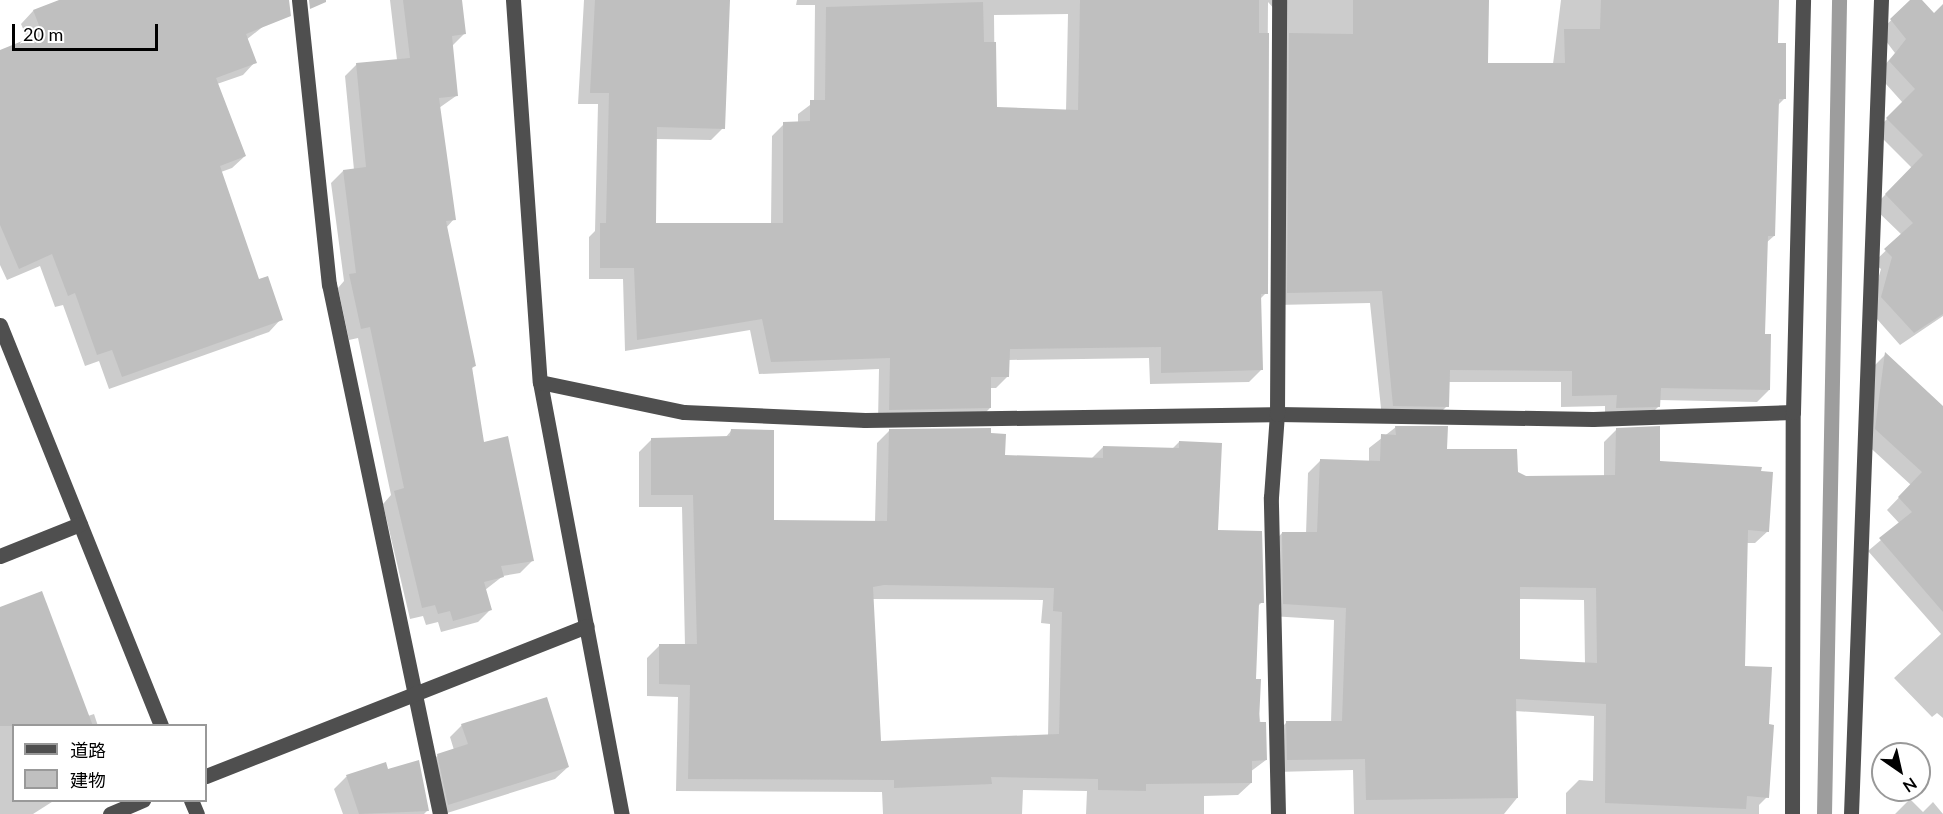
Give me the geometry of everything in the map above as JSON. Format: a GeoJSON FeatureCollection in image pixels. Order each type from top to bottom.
{"type":"FeatureCollection","features":[{"type":"Feature","properties":{"kind":"street"},"geometry":{"type":"LineString","coordinates":[[299,0],[329,284],[440,814]]}},
{"type":"Feature","properties":{"kind":"street"},"geometry":{"type":"LineString","coordinates":[[513,0],[540,382],[622,814]]}},
{"type":"Feature","properties":{"kind":"street"},"geometry":{"type":"LineString","coordinates":[[1278,814],[1271,497],[1277,414],[1279,0]]}},
{"type":"Feature","properties":{"kind":"street"},"geometry":{"type":"LineString","coordinates":[[1791,814],[1793,412],[1803,0]]}},
{"type":"Feature","properties":{"kind":"street"},"geometry":{"type":"LineString","coordinates":[[1851,814],[1881,0]]}},
{"type":"Feature","properties":{"kind":"street"},"geometry":{"type":"LineString","coordinates":[[0,325],[160,724]]}},
{"type":"Feature","properties":{"kind":"street"},"geometry":{"type":"LineString","coordinates":[[540,382],[684,412],[865,420],[1277,414],[1593,419],[1793,412]]}},
{"type":"Feature","properties":{"kind":"street"},"geometry":{"type":"LineString","coordinates":[[0,556],[80,524]]}},
{"type":"Feature","properties":{"kind":"street"},"geometry":{"type":"LineString","coordinates":[[207,776],[586,626]]}},
{"type":"Feature","properties":{"kind":"street"},"geometry":{"type":"LineString","coordinates":[[110,814],[141,802]]}},
{"type":"Feature","properties":{"kind":"building"},"geometry":{"type":"Polygon","coordinates":[[[59,0],[289,0],[291,16],[246,34],[257,63],[216,78],[246,156],[220,166],[259,279],[268,276],[283,320],[122,377],[112,350],[97,355],[75,293],[68,296],[52,254],[19,269],[0,225],[0,50],[42,33],[33,10],[59,0]]]}},
{"type":"Feature","properties":{"kind":"building"},"geometry":{"type":"Polygon","coordinates":[[[309,0],[326,0],[326,2],[310,9],[309,0]]]}},
{"type":"Feature","properties":{"kind":"building"},"geometry":{"type":"Polygon","coordinates":[[[403,0],[462,0],[466,34],[452,36],[458,96],[439,98],[456,220],[446,221],[476,366],[472,367],[484,442],[508,436],[534,561],[501,566],[504,577],[484,582],[492,610],[453,621],[450,611],[438,614],[435,605],[422,608],[394,491],[404,488],[370,327],[361,329],[349,274],[356,273],[343,170],[366,167],[356,63],[410,58],[403,0]]]}},
{"type":"Feature","properties":{"kind":"building"},"geometry":{"type":"Polygon","coordinates":[[[595,0],[730,0],[725,129],[657,127],[656,223],[783,223],[783,122],[810,121],[810,100],[825,100],[826,7],[983,2],[984,42],[996,42],[997,107],[1078,110],[1080,0],[1259,0],[1259,33],[1269,33],[1268,294],[1261,294],[1263,370],[1161,373],[1161,347],[1010,349],[1009,377],[991,377],[991,408],[889,410],[890,358],[771,362],[762,319],[637,340],[634,268],[600,268],[600,223],[606,223],[609,93],[590,93],[595,0]]]}},
{"type":"Feature","properties":{"kind":"building"},"geometry":{"type":"Polygon","coordinates":[[[1353,0],[1489,0],[1488,63],[1565,63],[1564,29],[1600,29],[1601,0],[1779,0],[1778,43],[1786,43],[1786,99],[1779,99],[1775,236],[1768,236],[1765,334],[1771,334],[1770,390],[1661,388],[1660,407],[1616,408],[1617,395],[1572,396],[1572,371],[1450,370],[1449,407],[1393,406],[1382,291],[1287,293],[1289,33],[1353,34],[1353,0]]]}},
{"type":"Feature","properties":{"kind":"building"},"geometry":{"type":"Polygon","coordinates":[[[1910,0],[1922,0],[1934,13],[1943,4],[1943,314],[1914,333],[1881,297],[1892,257],[1884,249],[1913,223],[1885,194],[1923,155],[1886,118],[1915,89],[1889,61],[1906,39],[1890,19],[1910,0]]]}},
{"type":"Feature","properties":{"kind":"building"},"geometry":{"type":"Polygon","coordinates":[[[1885,352],[1943,406],[1943,612],[1879,538],[1912,512],[1898,497],[1922,472],[1875,429],[1885,352]]]}},
{"type":"Feature","properties":{"kind":"building"},"geometry":{"type":"Polygon","coordinates":[[[1395,426],[1448,426],[1447,449],[1517,449],[1518,472],[1526,476],[1615,475],[1616,428],[1660,426],[1660,461],[1762,467],[1761,471],[1773,472],[1769,532],[1748,530],[1745,666],[1772,667],[1769,724],[1774,725],[1769,798],[1747,796],[1746,809],[1605,803],[1606,704],[1516,699],[1518,798],[1366,800],[1365,759],[1287,760],[1286,721],[1342,721],[1346,608],[1283,604],[1282,532],[1317,532],[1320,459],[1380,461],[1381,434],[1396,435],[1395,426]],[[1520,587],[1520,659],[1597,663],[1596,588],[1520,587]]]}},
{"type":"Feature","properties":{"kind":"building"},"geometry":{"type":"Polygon","coordinates":[[[991,428],[991,433],[1006,434],[1005,455],[1103,458],[1103,446],[1179,448],[1179,441],[1222,443],[1218,530],[1262,531],[1264,603],[1259,603],[1256,679],[1261,679],[1259,722],[1266,722],[1267,760],[1252,761],[1252,783],[1146,784],[1146,791],[1098,790],[1098,779],[991,777],[992,784],[894,788],[894,780],[688,779],[690,685],[659,684],[659,644],[697,644],[693,495],[651,495],[651,438],[730,436],[731,429],[774,430],[774,520],[887,521],[889,429],[991,428]],[[884,585],[873,587],[881,741],[1059,734],[1062,612],[1053,611],[1054,588],[884,585]]]}},
{"type":"Feature","properties":{"kind":"building"},"geometry":{"type":"Polygon","coordinates":[[[42,591],[92,724],[0,726],[0,607],[42,591]]]}},
{"type":"Feature","properties":{"kind":"building"},"geometry":{"type":"Polygon","coordinates":[[[547,697],[569,767],[448,805],[437,754],[468,744],[461,724],[547,697]]]}},
{"type":"Feature","properties":{"kind":"building"},"geometry":{"type":"Polygon","coordinates":[[[419,760],[429,811],[359,814],[346,775],[386,762],[388,769],[419,760]]]}},
{"type":"Feature","properties":{"kind":"waterway"},"geometry":{"type":"LineString","coordinates":[[1824,814],[1839,0]]}}]}
